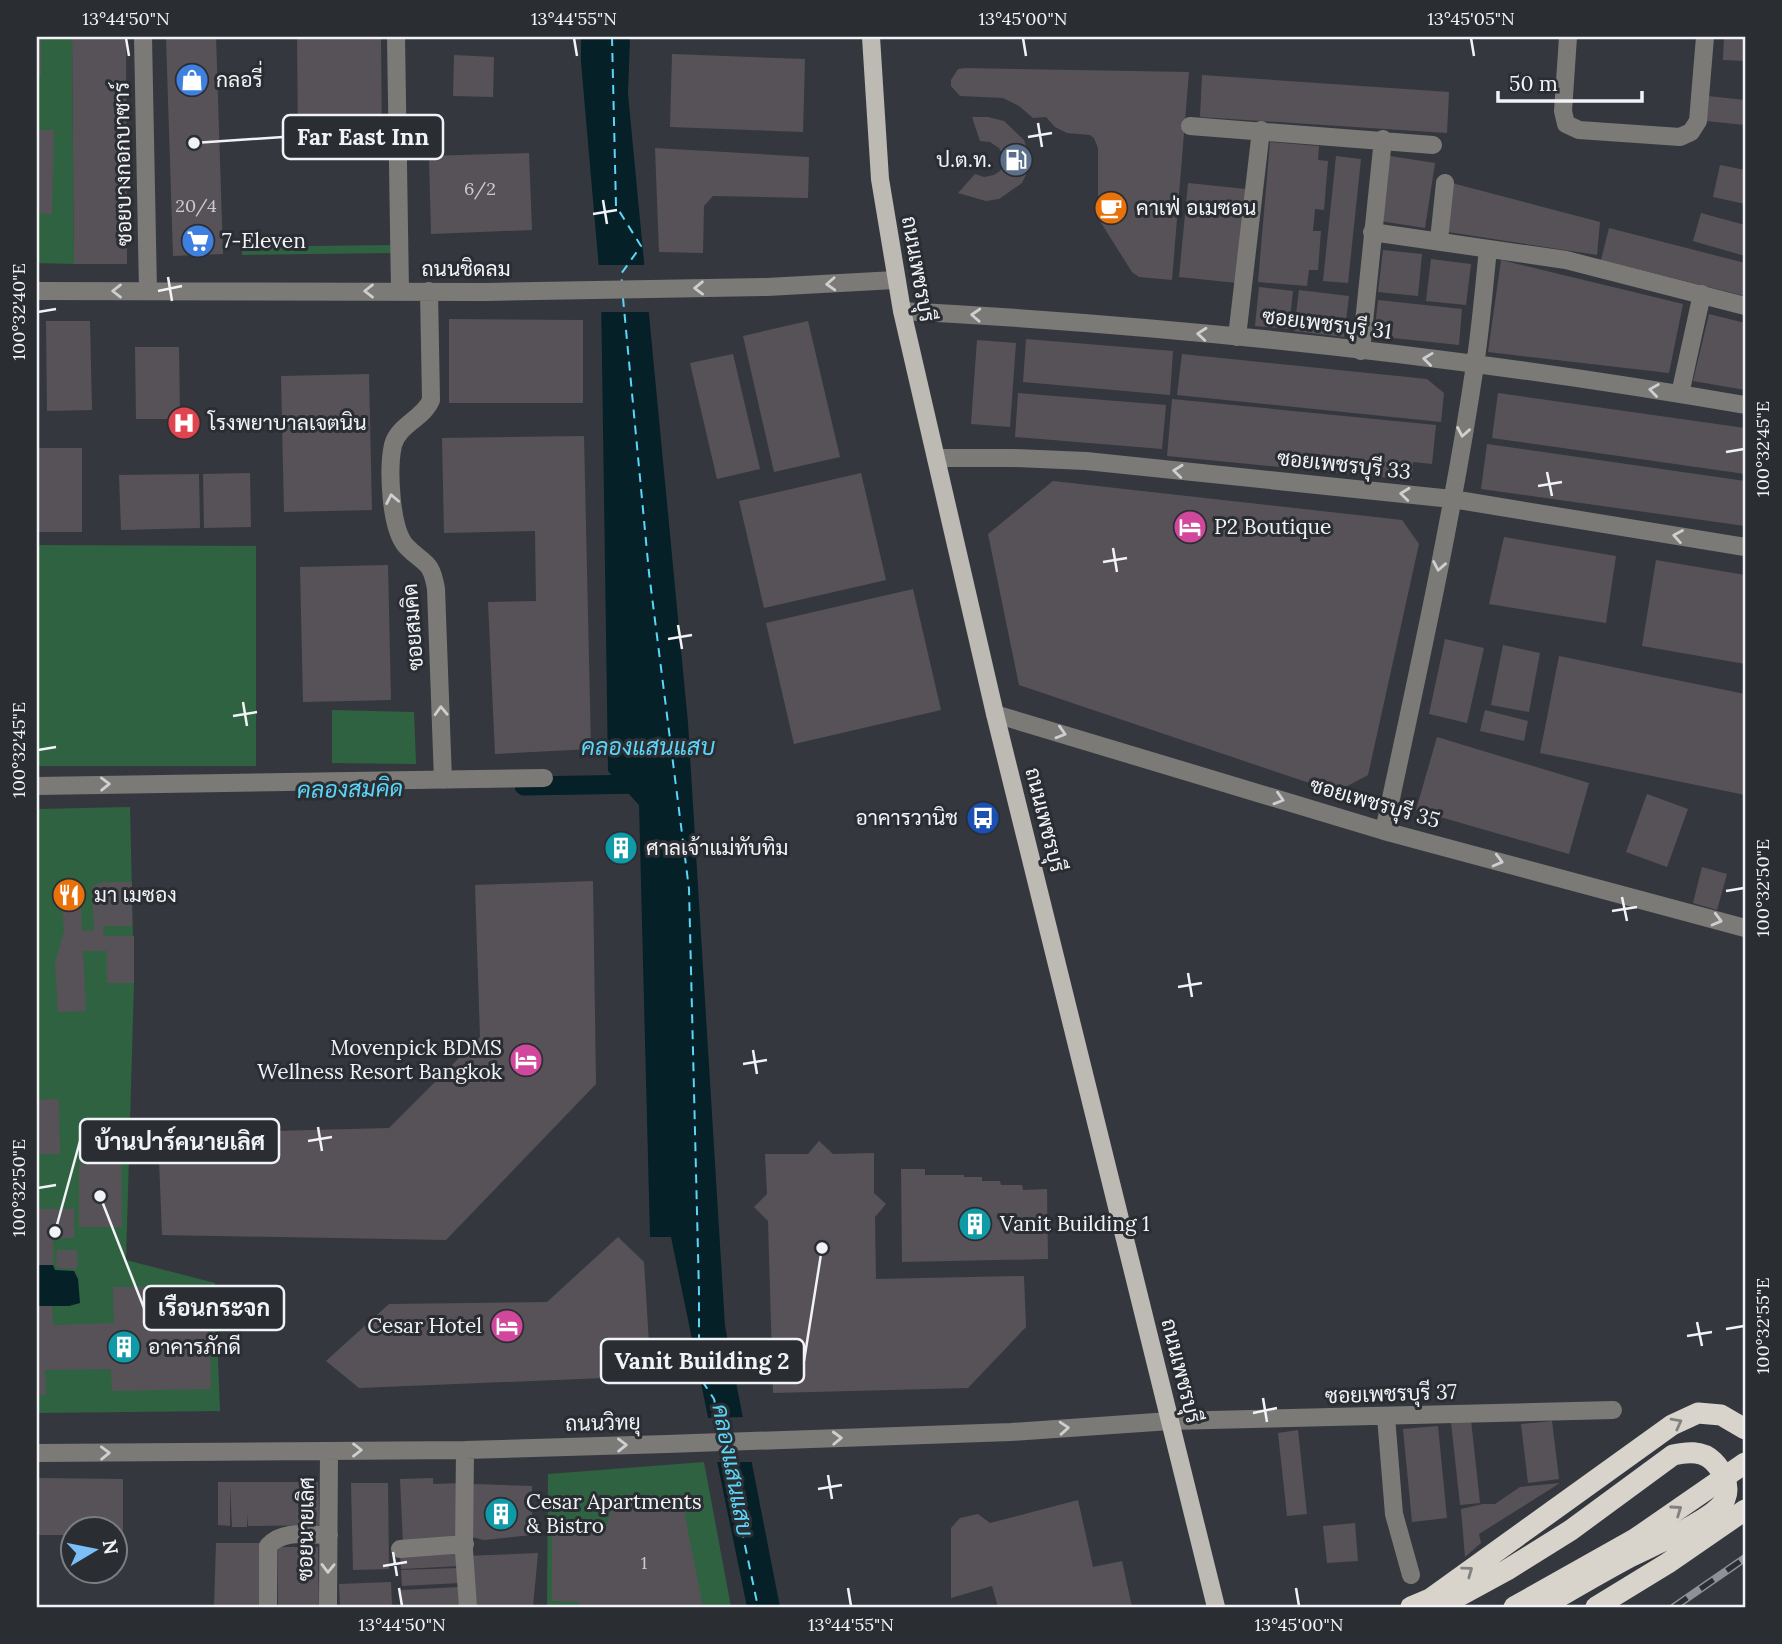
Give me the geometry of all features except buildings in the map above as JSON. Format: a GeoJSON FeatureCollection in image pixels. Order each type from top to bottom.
{"type":"FeatureCollection","features":[{"type":"Feature","properties":{"kind":"highway"},"geometry":{"type":"LineString","coordinates":[[1411,1607],[1430,1599],[1672,1425],[1698,1413],[1721,1415],[1745,1429]]}},
{"type":"Feature","properties":{"kind":"highway"},"geometry":{"type":"LineString","coordinates":[[1439,1607],[1507,1570],[1571,1530],[1673,1455],[1689,1452],[1710,1457],[1724,1472],[1725,1500],[1711,1514],[1542,1607]]}},
{"type":"Feature","properties":{"kind":"highway"},"geometry":{"type":"LineString","coordinates":[[1514,1607],[1635,1539],[1745,1463]]}},
{"type":"Feature","properties":{"kind":"highway"},"geometry":{"type":"LineString","coordinates":[[1596,1607],[1668,1563],[1745,1510]]}},
{"type":"Feature","properties":{"kind":"highway"},"geometry":{"type":"LineString","coordinates":[[1608,1607],[1672,1570],[1745,1522]]}},
{"type":"Feature","properties":{"kind":"main road","name":"ถนนเพชรบุรี"},"geometry":{"type":"LineString","coordinates":[[871,37],[880,179],[895,280],[995,714],[1216,1607]]}},
{"type":"Feature","properties":{"kind":"street","name":"ซอยบางกอกบาซาร์"},"geometry":{"type":"LineString","coordinates":[[143,37],[148,291]]}},
{"type":"Feature","properties":{"kind":"street"},"geometry":{"type":"LineString","coordinates":[[396,37],[400,292]]}},
{"type":"Feature","properties":{"kind":"street"},"geometry":{"type":"LineString","coordinates":[[1568,37],[1563,111],[1564,119],[1570,127],[1579,130],[1680,137],[1686,136],[1698,121],[1705,37]]}},
{"type":"Feature","properties":{"kind":"street"},"geometry":{"type":"LineString","coordinates":[[1190,126],[1433,145]]}},
{"type":"Feature","properties":{"kind":"street"},"geometry":{"type":"LineString","coordinates":[[1237,337],[1261,130]]}},
{"type":"Feature","properties":{"kind":"street"},"geometry":{"type":"LineString","coordinates":[[1361,351],[1383,139]]}},
{"type":"Feature","properties":{"kind":"street"},"geometry":{"type":"LineString","coordinates":[[1439,240],[1445,183]]}},
{"type":"Feature","properties":{"kind":"street"},"geometry":{"type":"LineString","coordinates":[[1372,232],[1566,260],[1745,306]]}},
{"type":"Feature","properties":{"kind":"street"},"geometry":{"type":"LineString","coordinates":[[1384,831],[1430,618],[1475,365],[1488,248]]}},
{"type":"Feature","properties":{"kind":"street","name":"ถนนชิดลม"},"geometry":{"type":"LineString","coordinates":[[37,291],[486,292],[767,287],[895,280]]}},
{"type":"Feature","properties":{"kind":"street","name":"ซอยสมคิด"},"geometry":{"type":"LineString","coordinates":[[429,291],[431,400],[428,408],[401,431],[393,442],[390,490],[398,528],[405,545],[425,561],[434,573],[443,780]]}},
{"type":"Feature","properties":{"kind":"street"},"geometry":{"type":"LineString","coordinates":[[1680,394],[1702,294]]}},
{"type":"Feature","properties":{"kind":"street","name":"ซอยเพชรบุรี 31"},"geometry":{"type":"LineString","coordinates":[[902,311],[1237,337],[1475,365],[1745,405]]}},
{"type":"Feature","properties":{"kind":"street","name":"ซอยเพชรบุรี 33"},"geometry":{"type":"LineString","coordinates":[[936,458],[1086,461],[1451,499],[1745,547]]}},
{"type":"Feature","properties":{"kind":"street","name":"ซอยเพชรบุรี 35"},"geometry":{"type":"LineString","coordinates":[[995,714],[1384,831],[1745,928]]}},
{"type":"Feature","properties":{"kind":"street"},"geometry":{"type":"LineString","coordinates":[[37,786],[544,778]]}},
{"type":"Feature","properties":{"kind":"street","name":"ซอยเพชรบุรี 37"},"geometry":{"type":"LineString","coordinates":[[1170,1421],[1613,1410]]}},
{"type":"Feature","properties":{"kind":"street"},"geometry":{"type":"LineString","coordinates":[[1386,1417],[1394,1514],[1411,1575]]}},
{"type":"Feature","properties":{"kind":"street","name":"ถนนวิทยุ"},"geometry":{"type":"LineString","coordinates":[[37,1453],[465,1450],[1011,1432],[1170,1421]]}},
{"type":"Feature","properties":{"kind":"street"},"geometry":{"type":"LineString","coordinates":[[465,1450],[468,1607]]}},
{"type":"Feature","properties":{"kind":"street","name":"ซอยนายเลิศ"},"geometry":{"type":"LineString","coordinates":[[328,1607],[330,1451]]}},
{"type":"Feature","properties":{"kind":"street"},"geometry":{"type":"LineString","coordinates":[[268,1607],[268,1546],[284,1534],[328,1535]]}},
{"type":"Feature","properties":{"kind":"street"},"geometry":{"type":"LineString","coordinates":[[400,1549],[466,1544]]}},
{"type":"Feature","properties":{"kind":"green space"},"geometry":{"type":"Polygon","coordinates":[[[37,37],[72,37],[74,264],[37,263],[37,37]]]}},
{"type":"Feature","properties":{"kind":"green space"},"geometry":{"type":"Polygon","coordinates":[[[391,245],[391,253],[242,255],[242,247],[391,245]]]}},
{"type":"Feature","properties":{"kind":"green space"},"geometry":{"type":"Polygon","coordinates":[[[37,545],[256,546],[256,766],[37,766],[37,545]]]}},
{"type":"Feature","properties":{"kind":"green space"},"geometry":{"type":"Polygon","coordinates":[[[332,710],[414,712],[416,764],[332,763],[332,710]]]}},
{"type":"Feature","properties":{"kind":"green space"},"geometry":{"type":"Polygon","coordinates":[[[130,807],[134,983],[126,1260],[215,1283],[220,1411],[37,1413],[37,809],[130,807]]]}},
{"type":"Feature","properties":{"kind":"green space"},"geometry":{"type":"Polygon","coordinates":[[[704,1462],[731,1607],[547,1607],[548,1474],[704,1462]]]}},
{"type":"Feature","properties":{"kind":"water","name":"คลองแสนแสบ"},"geometry":{"type":"Polygon","coordinates":[[[581,37],[630,37],[628,94],[688,723],[725,1326],[780,1607],[747,1607],[671,1237],[650,1237],[639,805],[608,771],[601,292],[581,37]]]}},
{"type":"Feature","properties":{"kind":"water"},"geometry":{"type":"Polygon","coordinates":[[[37,1265],[53,1265],[55,1270],[74,1271],[78,1279],[80,1303],[69,1306],[37,1306],[37,1265]]]}},
{"type":"Feature","properties":{"kind":"pier"},"geometry":{"type":"Polygon","coordinates":[[[595,265],[647,265],[651,312],[598,312],[595,265]]]}},
{"type":"Feature","properties":{"kind":"pier"},"geometry":{"type":"Polygon","coordinates":[[[746,1417],[755,1462],[713,1462],[704,1418],[746,1417]]]}},
{"type":"Feature","properties":{"kind":"waterway","name":"คลองสมคิด"},"geometry":{"type":"LineString","coordinates":[[524,786],[645,784]]}},
{"type":"Feature","properties":{"kind":"ferry route"},"geometry":{"type":"LineString","coordinates":[[612,37],[616,206],[641,246],[621,274],[622,282]]}},
{"type":"Feature","properties":{"kind":"ferry route"},"geometry":{"type":"LineString","coordinates":[[623,298],[649,573],[689,889],[699,1376],[714,1399],[722,1435]]}},
{"type":"Feature","properties":{"kind":"ferry route"},"geometry":{"type":"LineString","coordinates":[[725,1451],[758,1607]]}},
{"type":"Feature","properties":{"kind":"railway"},"geometry":{"type":"LineString","coordinates":[[1674,1607],[1745,1558]]}},
{"type":"Feature","properties":{"kind":"place","name":"กลอรี่"},"geometry":{"type":"Point","coordinates":[192,80]}},
{"type":"Feature","properties":{"kind":"place","name":"Far East Inn"},"geometry":{"type":"Point","coordinates":[194,143]}},
{"type":"Feature","properties":{"kind":"place","name":"ป.ต.ท."},"geometry":{"type":"Point","coordinates":[1016,160]}},
{"type":"Feature","properties":{"kind":"place","name":"คาเฟ่ อเมซอน"},"geometry":{"type":"Point","coordinates":[1111,208]}},
{"type":"Feature","properties":{"kind":"place","name":"7-Eleven"},"geometry":{"type":"Point","coordinates":[198,241]}},
{"type":"Feature","properties":{"kind":"place","name":"โรงพยาบาลเจตนิน"},"geometry":{"type":"Point","coordinates":[184,423]}},
{"type":"Feature","properties":{"kind":"place","name":"P2 Boutique"},"geometry":{"type":"Point","coordinates":[1190,527]}},
{"type":"Feature","properties":{"kind":"place","name":"อาคารวานิช"},"geometry":{"type":"Point","coordinates":[983,818]}},
{"type":"Feature","properties":{"kind":"place","name":"ศาลเจ้าแม่ทับทิม"},"geometry":{"type":"Point","coordinates":[621,848]}},
{"type":"Feature","properties":{"kind":"place","name":"มา เมซอง"},"geometry":{"type":"Point","coordinates":[69,895]}},
{"type":"Feature","properties":{"kind":"place","name":"Movenpick BDMS Wellness Resort Bangkok"},"geometry":{"type":"Point","coordinates":[526,1060]}},
{"type":"Feature","properties":{"kind":"place","name":"เรือนกระจก"},"geometry":{"type":"Point","coordinates":[100,1196]}},
{"type":"Feature","properties":{"kind":"place","name":"Vanit Building 1"},"geometry":{"type":"Point","coordinates":[975,1224]}},
{"type":"Feature","properties":{"kind":"place","name":"บ้านปาร์คนายเลิศ"},"geometry":{"type":"Point","coordinates":[55,1232]}},
{"type":"Feature","properties":{"kind":"place","name":"Vanit Building 2"},"geometry":{"type":"Point","coordinates":[822,1248]}},
{"type":"Feature","properties":{"kind":"place","name":"Cesar Hotel"},"geometry":{"type":"Point","coordinates":[507,1326]}},
{"type":"Feature","properties":{"kind":"place","name":"อาคารภักดี"},"geometry":{"type":"Point","coordinates":[124,1347]}},
{"type":"Feature","properties":{"kind":"place","name":"Cesar Apartments & Bistro"},"geometry":{"type":"Point","coordinates":[501,1514]}}]}
